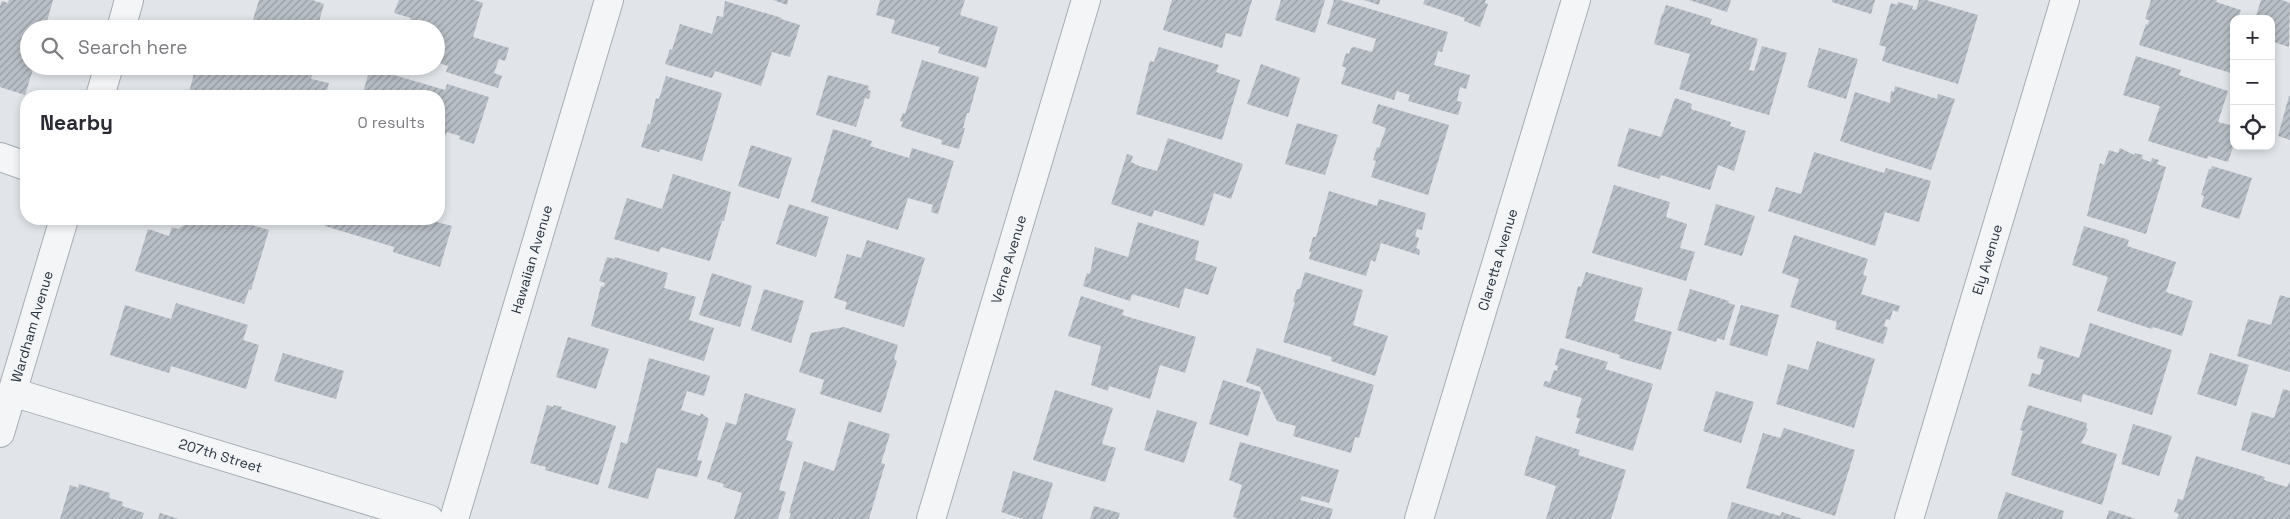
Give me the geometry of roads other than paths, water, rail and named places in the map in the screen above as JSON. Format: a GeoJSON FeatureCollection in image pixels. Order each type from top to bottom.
{"type":"FeatureCollection","features":[{"type":"Feature","properties":{"kind":"street"},"geometry":{"type":"LineString","coordinates":[[123,20],[129,0]]}},
{"type":"Feature","properties":{"kind":"street","name":"Hawaiian Avenue"},"geometry":{"type":"LineString","coordinates":[[454,519],[609,0]]}},
{"type":"Feature","properties":{"kind":"street","name":"Verne Avenue"},"geometry":{"type":"LineString","coordinates":[[931,519],[1086,0]]}},
{"type":"Feature","properties":{"kind":"street","name":"Claretta Avenue"},"geometry":{"type":"LineString","coordinates":[[1419,519],[1576,0]]}},
{"type":"Feature","properties":{"kind":"street","name":"Ely Avenue"},"geometry":{"type":"LineString","coordinates":[[1909,519],[2065,0]]}},
{"type":"Feature","properties":{"kind":"street"},"geometry":{"type":"LineString","coordinates":[[102,90],[106,75]]}},
{"type":"Feature","properties":{"kind":"street"},"geometry":{"type":"LineString","coordinates":[[0,157],[20,164]]}},
{"type":"Feature","properties":{"kind":"street","name":"Wardham Avenue"},"geometry":{"type":"LineString","coordinates":[[0,433],[62,225]]}},
{"type":"Feature","properties":{"kind":"street","name":"207th Street"},"geometry":{"type":"LineString","coordinates":[[12,392],[429,519]]}}]}
